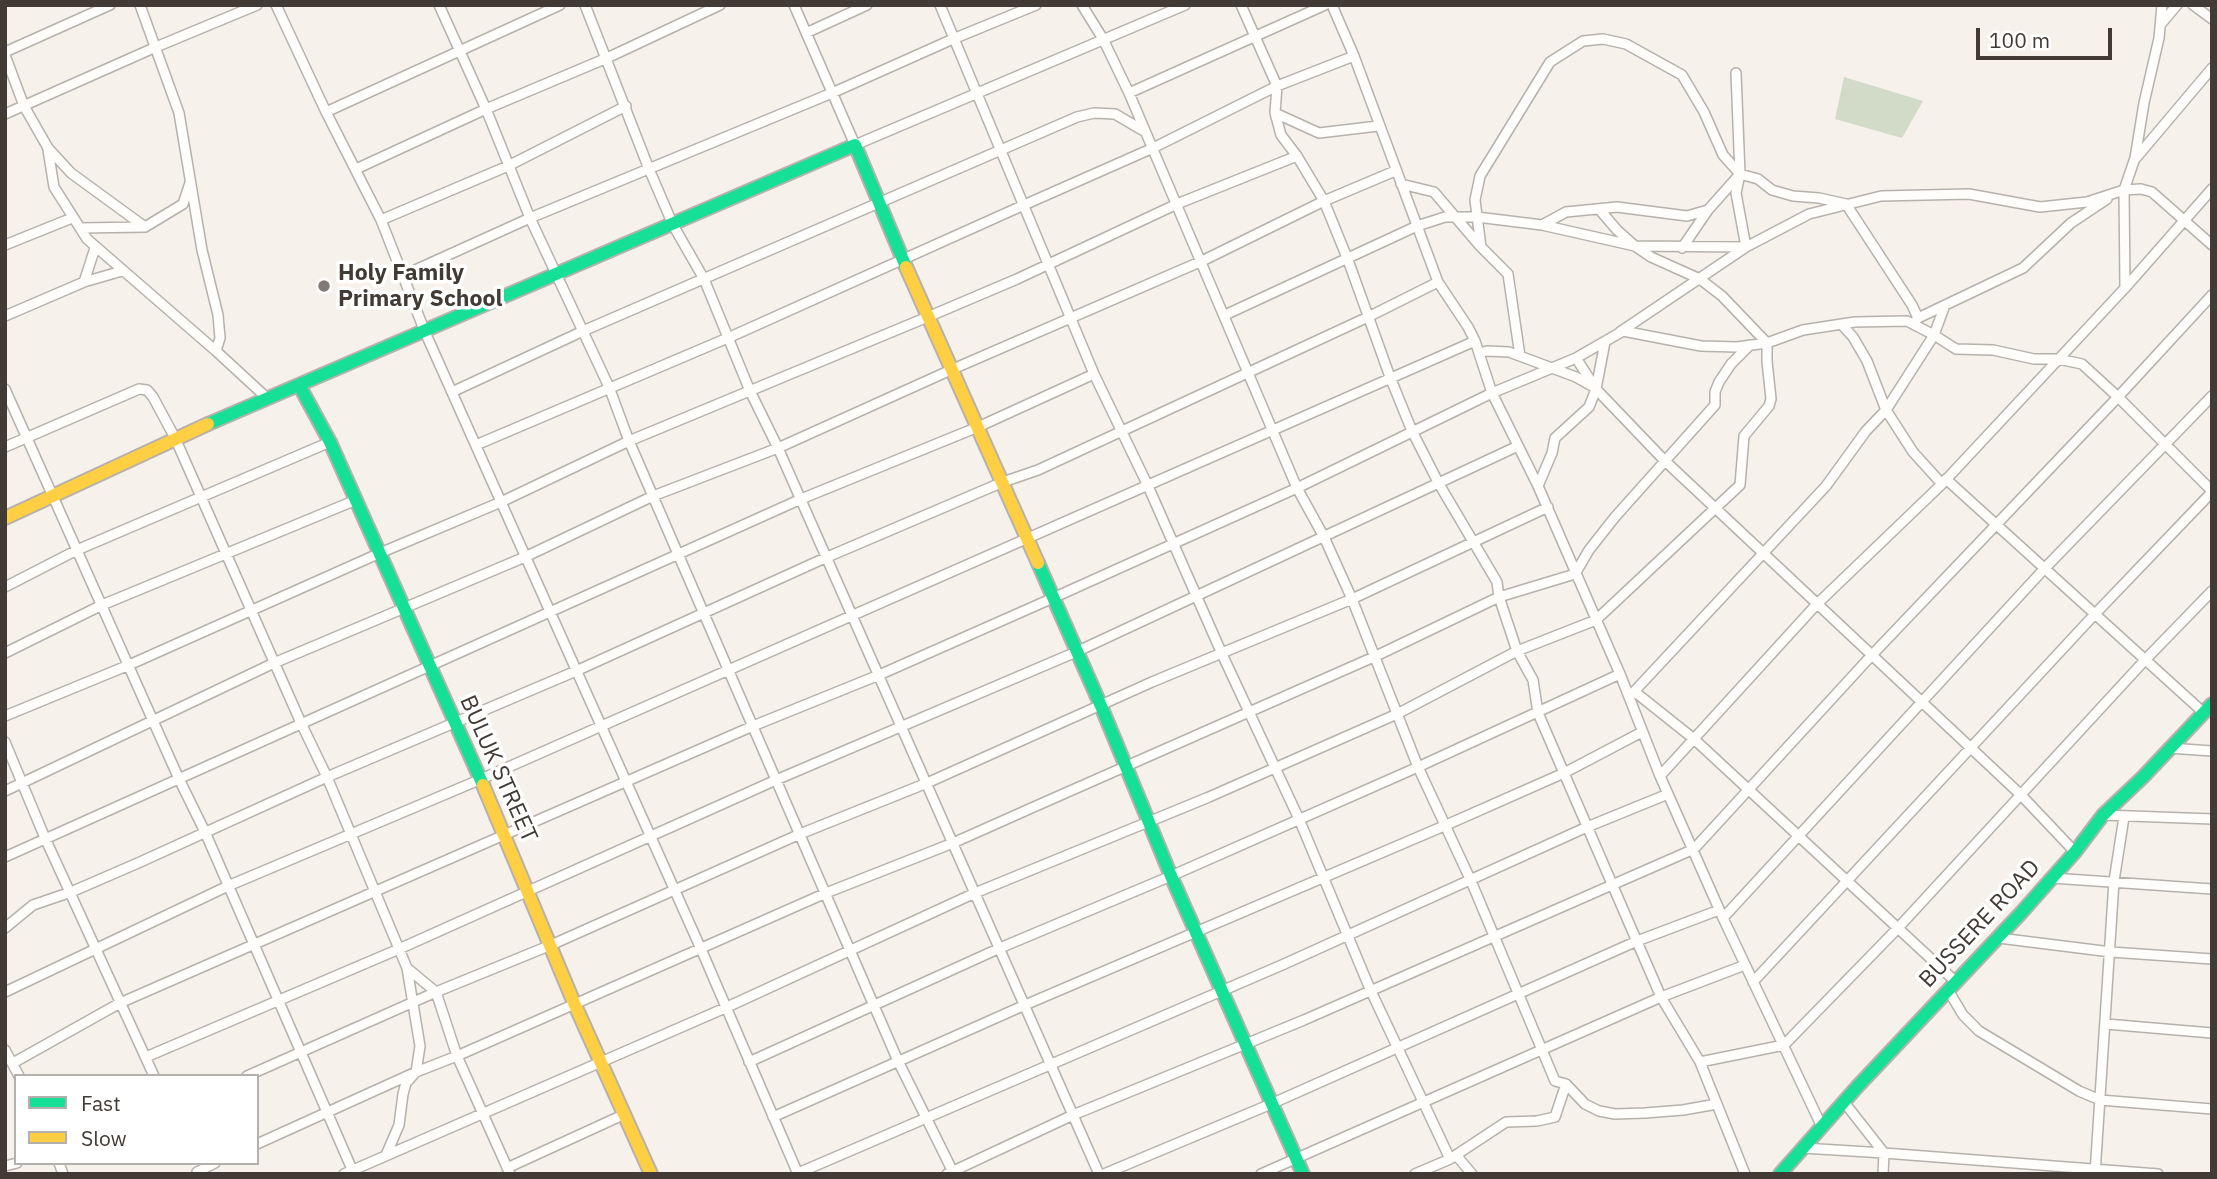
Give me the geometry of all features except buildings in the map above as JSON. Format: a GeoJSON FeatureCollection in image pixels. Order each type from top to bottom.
{"type":"FeatureCollection","features":[{"type":"Feature","properties":{"kind":"street"},"geometry":{"type":"LineString","coordinates":[[110,5],[5,54],[24,106],[48,148],[71,173],[145,227]]}},
{"type":"Feature","properties":{"kind":"street"},"geometry":{"type":"LineString","coordinates":[[140,5],[179,113],[202,250],[218,314],[220,338],[216,351]]}},
{"type":"Feature","properties":{"kind":"street"},"geometry":{"type":"LineString","coordinates":[[5,114],[257,5]]}},
{"type":"Feature","properties":{"kind":"street"},"geometry":{"type":"LineString","coordinates":[[276,5],[326,113],[382,220],[425,332],[701,949],[797,1174],[1223,991],[1587,827],[1668,794]]}},
{"type":"Feature","properties":{"kind":"street"},"geometry":{"type":"LineString","coordinates":[[439,5],[486,108],[530,218],[609,387],[629,441],[898,1061],[952,1173],[1073,1115],[1246,1044],[1694,849],[1871,656],[2212,295]]}},
{"type":"Feature","properties":{"kind":"street"},"geometry":{"type":"LineString","coordinates":[[326,113],[560,5]]}},
{"type":"Feature","properties":{"kind":"street"},"geometry":{"type":"LineString","coordinates":[[585,5],[673,225],[704,279],[750,391],[801,499],[1073,1115],[1102,1174],[1271,1104],[1637,941],[1721,914],[1798,836],[2045,568],[2212,396]]}},
{"type":"Feature","properties":{"kind":"street"},"geometry":{"type":"LineString","coordinates":[[356,169],[486,108],[607,58],[720,5]]}},
{"type":"Feature","properties":{"kind":"street"},"geometry":{"type":"LineString","coordinates":[[794,5],[1303,1174]]}},
{"type":"Feature","properties":{"kind":"street"},"geometry":{"type":"LineString","coordinates":[[806,33],[867,5]]}},
{"type":"Feature","properties":{"kind":"street"},"geometry":{"type":"LineString","coordinates":[[940,5],[1094,374],[1148,486],[1299,819],[1370,989],[1452,1157],[1472,1174]]}},
{"type":"Feature","properties":{"kind":"street"},"geometry":{"type":"LineString","coordinates":[[404,275],[530,218],[1036,5]]}},
{"type":"Feature","properties":{"kind":"street"},"geometry":{"type":"LineString","coordinates":[[1082,5],[1103,39],[1129,93],[1226,315],[1297,488],[1324,537],[1352,599],[1418,767],[1471,881],[1555,1081],[1566,1084],[1585,1104],[1599,1111],[1683,1110],[1717,1104]]}},
{"type":"Feature","properties":{"kind":"street"},"geometry":{"type":"LineString","coordinates":[[5,518],[267,398],[1185,5]]}},
{"type":"Feature","properties":{"kind":"street"},"geometry":{"type":"LineString","coordinates":[[1241,5],[1277,86],[1275,113],[1281,135],[1324,201],[1412,431],[1439,484],[1497,582],[1499,597],[1517,651],[1533,681],[1538,713],[1661,997],[1700,1062],[1745,1174]]}},
{"type":"Feature","properties":{"kind":"street"},"geometry":{"type":"LineString","coordinates":[[1129,93],[1325,5]]}},
{"type":"Feature","properties":{"kind":"street"},"geometry":{"type":"LineString","coordinates":[[1332,5],[1354,56],[1438,282],[1475,341],[1492,393],[1538,486],[1620,674],[1632,694],[1642,732],[1660,776],[1721,914],[1822,1127]]}},
{"type":"Feature","properties":{"kind":"street"},"geometry":{"type":"LineString","coordinates":[[2125,288],[2124,190],[2135,158],[2161,24],[2162,5]]}},
{"type":"Feature","properties":{"kind":"street"},"geometry":{"type":"LineString","coordinates":[[2161,24],[2176,5]]}},
{"type":"Feature","properties":{"kind":"street"},"geometry":{"type":"LineString","coordinates":[[2193,5],[2212,19]]}},
{"type":"Feature","properties":{"kind":"street"},"geometry":{"type":"LineString","coordinates":[[1481,247],[1475,200],[1480,176],[1550,62],[1583,41],[1603,39],[1626,44],[1682,75],[1704,112],[1723,155],[1740,174],[1758,179],[1772,190],[1793,196],[1846,204],[1916,321],[1934,335],[1956,349],[1993,350],[2034,359],[2058,359],[2082,364],[2212,492],[2095,614],[1754,982]]}},
{"type":"Feature","properties":{"kind":"street"},"geometry":{"type":"LineString","coordinates":[[475,445],[730,337],[1153,148],[1277,86],[1354,56]]}},
{"type":"Feature","properties":{"kind":"street"},"geometry":{"type":"LineString","coordinates":[[2135,158],[2212,68]]}},
{"type":"Feature","properties":{"kind":"street"},"geometry":{"type":"LineString","coordinates":[[1736,73],[1740,174],[1736,193],[1746,247]]}},
{"type":"Feature","properties":{"kind":"street"},"geometry":{"type":"LineString","coordinates":[[382,220],[508,166],[626,106]]}},
{"type":"Feature","properties":{"kind":"street"},"geometry":{"type":"LineString","coordinates":[[452,392],[583,331],[1077,117],[1094,113],[1115,114],[1146,132]]}},
{"type":"Feature","properties":{"kind":"street"},"geometry":{"type":"LineString","coordinates":[[1275,113],[1319,132],[1378,126]]}},
{"type":"Feature","properties":{"kind":"street"},"geometry":{"type":"LineString","coordinates":[[48,148],[54,187],[72,218],[95,248],[267,398]]}},
{"type":"Feature","properties":{"kind":"street"},"geometry":{"type":"LineString","coordinates":[[5,716],[129,665],[501,502],[629,441],[930,316],[1177,204],[1297,156]]}},
{"type":"Feature","properties":{"kind":"street"},"geometry":{"type":"LineString","coordinates":[[5,791],[274,663],[525,556],[653,496],[778,448],[1202,261],[1324,201],[1395,171]]}},
{"type":"Feature","properties":{"kind":"street"},"geometry":{"type":"LineString","coordinates":[[1682,248],[1708,210],[1740,174]]}},
{"type":"Feature","properties":{"kind":"street"},"geometry":{"type":"LineString","coordinates":[[80,228],[145,227],[183,204],[191,179]]}},
{"type":"Feature","properties":{"kind":"street"},"geometry":{"type":"LineString","coordinates":[[1401,184],[1434,192],[1508,274],[1520,356]]}},
{"type":"Feature","properties":{"kind":"street"},"geometry":{"type":"LineString","coordinates":[[1538,486],[1546,471],[1555,438],[1589,407],[1597,389],[1603,343],[1746,247],[1809,215],[1881,196],[1969,194],[2040,207],[2087,202],[2124,190],[2141,189],[2152,192],[2212,245]]}},
{"type":"Feature","properties":{"kind":"street"},"geometry":{"type":"LineString","coordinates":[[1660,776],[1816,605],[1944,481],[2125,288],[2212,189]]}},
{"type":"Feature","properties":{"kind":"street"},"geometry":{"type":"LineString","coordinates":[[13,1063],[120,1003],[1053,598],[1297,488],[1492,393],[1576,358],[1623,331],[1701,346],[1737,347],[1767,343],[1802,330],[1842,326],[1855,321],[1916,321],[2023,268],[2081,214],[2124,190]]}},
{"type":"Feature","properties":{"kind":"street"},"geometry":{"type":"LineString","coordinates":[[1542,225],[1566,212],[1617,207],[1687,216],[1708,210]]}},
{"type":"Feature","properties":{"kind":"street"},"geometry":{"type":"LineString","coordinates":[[6,390],[205,832],[328,1112],[350,1173],[483,1112],[725,1008],[975,893],[1148,822],[1397,713],[1517,651],[1596,620],[1740,485],[1744,436],[1769,406],[1767,343],[1722,296],[1700,279],[1651,257],[1635,246],[1599,209]]}},
{"type":"Feature","properties":{"kind":"street"},"geometry":{"type":"LineString","coordinates":[[1226,315],[1417,226],[1453,216],[1542,225],[1635,246],[1746,247]]}},
{"type":"Feature","properties":{"kind":"street"},"geometry":{"type":"LineString","coordinates":[[8,242],[72,218]]}},
{"type":"Feature","properties":{"kind":"street"},"geometry":{"type":"LineString","coordinates":[[85,282],[95,248]]}},
{"type":"Feature","properties":{"kind":"street"},"geometry":{"type":"LineString","coordinates":[[5,316],[85,282],[122,271]]}},
{"type":"Feature","properties":{"kind":"street"},"geometry":{"type":"LineString","coordinates":[[5,928],[33,905],[71,892],[327,776],[576,671],[825,558],[1003,482],[1038,470],[1438,282]]}},
{"type":"Feature","properties":{"kind":"street"},"geometry":{"type":"LineString","coordinates":[[1632,694],[1826,486],[1866,431],[1886,410],[1934,335],[1945,306]]}},
{"type":"Feature","properties":{"kind":"street"},"geometry":{"type":"LineString","coordinates":[[1842,326],[1853,337],[1867,361],[1886,410],[1913,452],[2145,660],[2208,709]]}},
{"type":"Feature","properties":{"kind":"street"},"geometry":{"type":"LineString","coordinates":[[5,992],[228,886],[601,727],[1026,537],[1475,341]]}},
{"type":"Feature","properties":{"kind":"street"},"geometry":{"type":"LineString","coordinates":[[259,1143],[826,893],[953,843],[1376,656],[1499,597],[1575,573],[1615,517],[1715,405],[1715,392],[1719,382],[1731,364],[1750,345]]}},
{"type":"Feature","properties":{"kind":"street"},"geometry":{"type":"LineString","coordinates":[[1479,353],[1509,352],[1576,377],[1597,389]]}},
{"type":"Feature","properties":{"kind":"street"},"geometry":{"type":"LineString","coordinates":[[1576,358],[1597,389],[1664,460],[2021,794],[2076,852]]}},
{"type":"Feature","properties":{"kind":"street"},"geometry":{"type":"LineString","coordinates":[[5,857],[801,499],[978,427],[1094,374]]}},
{"type":"Feature","properties":{"kind":"street","name":"BULUK STREET"},"geometry":{"type":"LineString","coordinates":[[299,385],[330,442],[456,721],[599,1061],[652,1174]]}},
{"type":"Feature","properties":{"kind":"street"},"geometry":{"type":"LineString","coordinates":[[5,447],[139,389],[147,390],[153,397],[175,438],[300,723],[327,776],[407,968],[420,1046],[416,1072],[406,1083],[399,1125],[386,1155]]}},
{"type":"Feature","properties":{"kind":"street"},"geometry":{"type":"LineString","coordinates":[[5,587],[77,550],[330,442]]}},
{"type":"Feature","properties":{"kind":"street"},"geometry":{"type":"LineString","coordinates":[[146,1058],[650,839],[776,780],[1076,652],[1518,446]]}},
{"type":"Feature","properties":{"kind":"street"},"geometry":{"type":"LineString","coordinates":[[5,653],[102,605],[356,500]]}},
{"type":"Feature","properties":{"kind":"street"},"geometry":{"type":"LineString","coordinates":[[252,1074],[800,834],[927,783],[1152,682],[1352,599],[1548,508]]}},
{"type":"Feature","properties":{"kind":"street"},"geometry":{"type":"LineString","coordinates":[[1700,1062],[1784,1045],[1898,928],[2212,591]]}},
{"type":"Feature","properties":{"kind":"street"},"geometry":{"type":"LineString","coordinates":[[749,1062],[876,1007],[1000,948],[1418,767],[1620,674]]}},
{"type":"Feature","properties":{"kind":"street"},"geometry":{"type":"LineString","coordinates":[[1632,694],[1693,739],[1898,928],[1952,986],[1963,1016],[1979,1031],[2079,1091],[2100,1100],[2212,1109]]}},
{"type":"Feature","properties":{"kind":"street","name":"BUSSERE ROAD"},"geometry":{"type":"LineString","coordinates":[[1780,1174],[1999,938],[2076,852],[2103,815],[2208,709]]}},
{"type":"Feature","properties":{"kind":"street"},"geometry":{"type":"LineString","coordinates":[[773,1117],[1025,1005],[1564,773],[1642,732]]}},
{"type":"Feature","properties":{"kind":"street"},"geometry":{"type":"LineString","coordinates":[[5,742],[20,783],[153,1074]]}},
{"type":"Feature","properties":{"kind":"street"},"geometry":{"type":"LineString","coordinates":[[2169,748],[2212,751]]}},
{"type":"Feature","properties":{"kind":"street"},"geometry":{"type":"LineString","coordinates":[[2103,815],[2212,819]]}},
{"type":"Feature","properties":{"kind":"street"},"geometry":{"type":"LineString","coordinates":[[2095,1171],[2114,881],[2124,817]]}},
{"type":"Feature","properties":{"kind":"street"},"geometry":{"type":"LineString","coordinates":[[2052,878],[2212,889]]}},
{"type":"Feature","properties":{"kind":"street"},"geometry":{"type":"LineString","coordinates":[[1999,938],[2111,952],[2212,960]]}},
{"type":"Feature","properties":{"kind":"street"},"geometry":{"type":"LineString","coordinates":[[1261,1174],[1661,997],[1745,965]]}},
{"type":"Feature","properties":{"kind":"street"},"geometry":{"type":"LineString","coordinates":[[407,968],[436,992],[457,1056],[509,1171],[625,1114]]}},
{"type":"Feature","properties":{"kind":"street"},"geometry":{"type":"LineString","coordinates":[[2106,1024],[2212,1033]]}},
{"type":"Feature","properties":{"kind":"street"},"geometry":{"type":"LineString","coordinates":[[5,1050],[18,1074]]}},
{"type":"Feature","properties":{"kind":"street"},"geometry":{"type":"LineString","coordinates":[[1415,1174],[1452,1157],[1506,1122],[1555,1117],[1566,1084]]}},
{"type":"Feature","properties":{"kind":"street"},"geometry":{"type":"LineString","coordinates":[[1844,1102],[1884,1153],[1883,1174]]}},
{"type":"Feature","properties":{"kind":"street"},"geometry":{"type":"LineString","coordinates":[[1803,1147],[2158,1174]]}},
{"type":"Feature","properties":{"kind":"green space"},"geometry":{"type":"Polygon","coordinates":[[[1844,77],[1923,101],[1902,138],[1835,119],[1844,77]]]}},
{"type":"Feature","properties":{"kind":"traffic: fast"},"geometry":{"type":"LineString","coordinates":[[208,424],[855,145],[906,267]]}},
{"type":"Feature","properties":{"kind":"traffic: fast"},"geometry":{"type":"LineString","coordinates":[[299,385],[330,442],[483,785]]}},
{"type":"Feature","properties":{"kind":"traffic: fast"},"geometry":{"type":"LineString","coordinates":[[1038,563],[1171,876],[1303,1174]]}},
{"type":"Feature","properties":{"kind":"traffic: fast"},"geometry":{"type":"LineString","coordinates":[[1780,1174],[1857,1087],[2021,913],[2075,852],[2103,815],[2212,704]]}},
{"type":"Feature","properties":{"kind":"traffic: slow"},"geometry":{"type":"LineString","coordinates":[[906,267],[1038,563]]}},
{"type":"Feature","properties":{"kind":"traffic: slow"},"geometry":{"type":"LineString","coordinates":[[5,518],[208,424]]}},
{"type":"Feature","properties":{"kind":"traffic: slow"},"geometry":{"type":"LineString","coordinates":[[483,785],[574,1003],[651,1174]]}},
{"type":"Feature","properties":{"kind":"place","name":"Holy Family Primary School"},"geometry":{"type":"Point","coordinates":[324,286]}}]}
